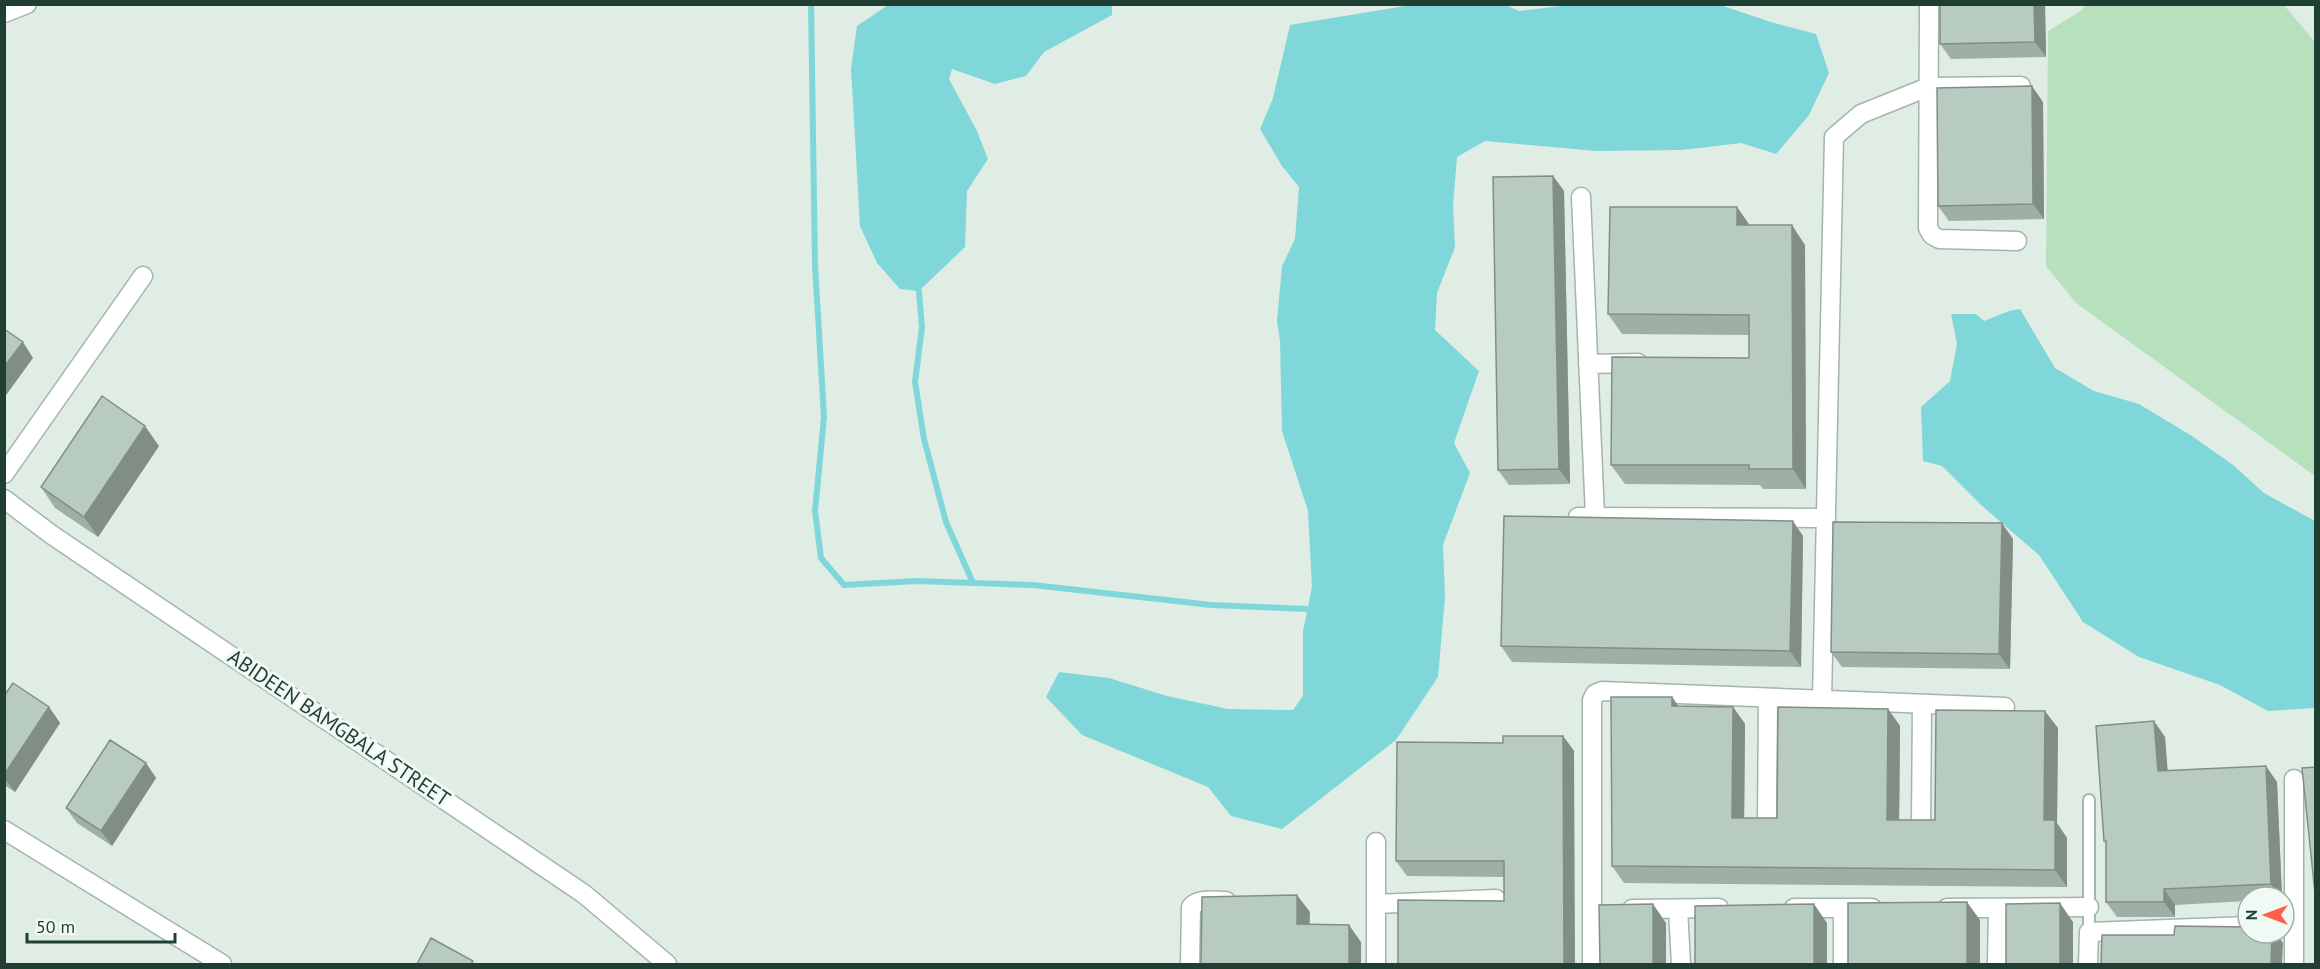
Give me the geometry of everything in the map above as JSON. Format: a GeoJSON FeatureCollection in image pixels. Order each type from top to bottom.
{"type":"FeatureCollection","features":[{"type":"Feature","properties":{"kind":"street"},"geometry":{"type":"LineString","coordinates":[[4,13],[27,4]]}},
{"type":"Feature","properties":{"kind":"street"},"geometry":{"type":"LineString","coordinates":[[1929,4],[1928,228],[1932,235],[1939,239],[2017,241]]}},
{"type":"Feature","properties":{"kind":"street"},"geometry":{"type":"LineString","coordinates":[[1822,700],[1834,137],[1861,114],[1928,87],[2021,86]]}},
{"type":"Feature","properties":{"kind":"street"},"geometry":{"type":"LineString","coordinates":[[1581,197],[1588,364],[1586,517],[1825,518]]}},
{"type":"Feature","properties":{"kind":"street"},"geometry":{"type":"LineString","coordinates":[[4,474],[143,276]]}},
{"type":"Feature","properties":{"kind":"street"},"geometry":{"type":"LineString","coordinates":[[1588,364],[1658,362]]}},
{"type":"Feature","properties":{"kind":"street","name":"ABIDEEN BAMGBALA STREET"},"geometry":{"type":"LineString","coordinates":[[4,499],[62,542],[584,894],[667,964]]}},
{"type":"Feature","properties":{"kind":"street"},"geometry":{"type":"LineString","coordinates":[[1592,964],[1592,700],[1595,694],[1602,691],[2005,707]]}},
{"type":"Feature","properties":{"kind":"street"},"geometry":{"type":"LineString","coordinates":[[1767,819],[1768,698]]}},
{"type":"Feature","properties":{"kind":"street"},"geometry":{"type":"LineString","coordinates":[[1921,824],[1922,704]]}},
{"type":"Feature","properties":{"kind":"street"},"geometry":{"type":"LineString","coordinates":[[2290,885],[2294,778]]}},
{"type":"Feature","properties":{"kind":"street"},"geometry":{"type":"LineString","coordinates":[[4,830],[222,964]]}},
{"type":"Feature","properties":{"kind":"street"},"geometry":{"type":"LineString","coordinates":[[1376,842],[1376,964]]}},
{"type":"Feature","properties":{"kind":"street"},"geometry":{"type":"LineString","coordinates":[[1376,904],[1496,899]]}},
{"type":"Feature","properties":{"kind":"street"},"geometry":{"type":"LineString","coordinates":[[1191,964],[1191,907],[1194,903],[1244,902]]}},
{"type":"Feature","properties":{"kind":"street"},"geometry":{"type":"LineString","coordinates":[[1927,908],[2088,907]]}},
{"type":"Feature","properties":{"kind":"street"},"geometry":{"type":"LineString","coordinates":[[1592,909],[1737,908]]}},
{"type":"Feature","properties":{"kind":"street"},"geometry":{"type":"LineString","coordinates":[[1773,908],[1891,908]]}},
{"type":"Feature","properties":{"kind":"street"},"geometry":{"type":"LineString","coordinates":[[1843,908],[1843,964]]}},
{"type":"Feature","properties":{"kind":"street"},"geometry":{"type":"LineString","coordinates":[[1997,964],[1998,908]]}},
{"type":"Feature","properties":{"kind":"street"},"geometry":{"type":"LineString","coordinates":[[1678,909],[1681,964]]}},
{"type":"Feature","properties":{"kind":"street"},"geometry":{"type":"LineString","coordinates":[[2088,964],[2088,932],[2236,926]]}},
{"type":"Feature","properties":{"kind":"street"},"geometry":{"type":"LineString","coordinates":[[2292,945],[2294,964]]}},
{"type":"Feature","properties":{"kind":"lane"},"geometry":{"type":"LineString","coordinates":[[2088,800],[2088,932]]}},
{"type":"Feature","properties":{"kind":"green space"},"geometry":{"type":"Polygon","coordinates":[[[2088,4],[2284,5],[2315,42],[2315,476],[2076,303],[2046,266],[2048,31],[2088,4]]]}},
{"type":"Feature","properties":{"kind":"water"},"geometry":{"type":"Polygon","coordinates":[[[1576,4],[1720,5],[1816,34],[1829,73],[1809,115],[1776,154],[1741,143],[1682,150],[1596,151],[1485,141],[1457,157],[1453,206],[1455,247],[1437,293],[1435,330],[1479,371],[1454,443],[1470,473],[1443,545],[1445,597],[1438,677],[1396,740],[1282,829],[1231,816],[1208,787],[1082,735],[1046,697],[1059,672],[1109,678],[1167,696],[1228,709],[1293,710],[1303,696],[1303,631],[1312,587],[1308,511],[1282,431],[1280,341],[1277,321],[1282,266],[1295,239],[1299,187],[1282,166],[1260,129],[1273,98],[1290,25],[1411,5],[1506,5],[1519,11],[1576,4]]]}},
{"type":"Feature","properties":{"kind":"water"},"geometry":{"type":"Polygon","coordinates":[[[888,5],[1112,5],[1112,15],[1044,52],[1026,76],[995,84],[952,69],[949,79],[977,131],[988,159],[967,191],[965,247],[919,291],[900,289],[877,263],[860,226],[851,69],[857,26],[888,5]]]}},
{"type":"Feature","properties":{"kind":"water"},"geometry":{"type":"Polygon","coordinates":[[[2020,309],[2055,368],[2094,391],[2139,404],[2192,436],[2233,465],[2264,493],[2315,521],[2315,708],[2268,711],[2220,685],[2139,657],[2083,622],[2039,555],[1981,505],[1942,466],[1923,461],[1921,407],[1950,381],[1957,344],[1951,314],[1976,314],[1984,321],[2020,309]]]}},
{"type":"Feature","properties":{"kind":"building"},"geometry":{"type":"Polygon","coordinates":[[[1940,4],[2034,4],[2035,42],[1940,44],[1940,4]]]}},
{"type":"Feature","properties":{"kind":"building"},"geometry":{"type":"Polygon","coordinates":[[[2032,86],[2033,204],[1938,206],[1937,88],[2032,86]]]}},
{"type":"Feature","properties":{"kind":"building"},"geometry":{"type":"Polygon","coordinates":[[[1553,176],[1559,469],[1498,470],[1493,177],[1553,176]]]}},
{"type":"Feature","properties":{"kind":"building"},"geometry":{"type":"Polygon","coordinates":[[[1610,207],[1737,207],[1737,225],[1792,225],[1793,469],[1749,469],[1749,465],[1611,465],[1612,357],[1749,358],[1749,315],[1608,314],[1610,207]]]}},
{"type":"Feature","properties":{"kind":"building"},"geometry":{"type":"Polygon","coordinates":[[[4,329],[23,342],[4,367],[4,329]]]}},
{"type":"Feature","properties":{"kind":"building"},"geometry":{"type":"Polygon","coordinates":[[[102,396],[145,426],[84,517],[41,487],[102,396]]]}},
{"type":"Feature","properties":{"kind":"building"},"geometry":{"type":"Polygon","coordinates":[[[1504,516],[1793,521],[1790,651],[1501,646],[1504,516]]]}},
{"type":"Feature","properties":{"kind":"building"},"geometry":{"type":"Polygon","coordinates":[[[1833,522],[2002,523],[1999,654],[1831,652],[1833,522]]]}},
{"type":"Feature","properties":{"kind":"building"},"geometry":{"type":"Polygon","coordinates":[[[13,683],[49,707],[4,775],[4,696],[13,683]]]}},
{"type":"Feature","properties":{"kind":"building"},"geometry":{"type":"Polygon","coordinates":[[[1611,697],[1672,697],[1672,706],[1733,707],[1732,818],[1777,818],[1778,707],[1888,709],[1887,820],[1935,820],[1936,710],[2045,711],[2044,820],[2055,820],[2055,870],[1612,866],[1611,697]]]}},
{"type":"Feature","properties":{"kind":"building"},"geometry":{"type":"Polygon","coordinates":[[[2154,721],[2158,771],[2266,766],[2271,884],[2164,889],[2164,902],[2106,902],[2106,841],[2104,841],[2096,726],[2154,721]]]}},
{"type":"Feature","properties":{"kind":"building"},"geometry":{"type":"Polygon","coordinates":[[[1503,736],[1563,736],[1564,964],[1398,964],[1398,900],[1504,901],[1504,861],[1396,861],[1397,742],[1503,743],[1503,736]]]}},
{"type":"Feature","properties":{"kind":"building"},"geometry":{"type":"Polygon","coordinates":[[[110,740],[146,763],[101,831],[66,808],[110,740]]]}},
{"type":"Feature","properties":{"kind":"building"},"geometry":{"type":"Polygon","coordinates":[[[2316,767],[2316,903],[2302,768],[2316,767]]]}},
{"type":"Feature","properties":{"kind":"building"},"geometry":{"type":"Polygon","coordinates":[[[1297,895],[1297,924],[1349,925],[1349,964],[1201,964],[1202,897],[1297,895]]]}},
{"type":"Feature","properties":{"kind":"building"},"geometry":{"type":"Polygon","coordinates":[[[1967,902],[1967,964],[1848,964],[1848,903],[1967,902]]]}},
{"type":"Feature","properties":{"kind":"building"},"geometry":{"type":"Polygon","coordinates":[[[2060,903],[2060,964],[2006,964],[2006,904],[2060,903]]]}},
{"type":"Feature","properties":{"kind":"building"},"geometry":{"type":"Polygon","coordinates":[[[1653,904],[1653,964],[1600,964],[1599,905],[1653,904]]]}},
{"type":"Feature","properties":{"kind":"building"},"geometry":{"type":"Polygon","coordinates":[[[1814,904],[1814,964],[1695,964],[1695,906],[1814,904]]]}},
{"type":"Feature","properties":{"kind":"building"},"geometry":{"type":"Polygon","coordinates":[[[2175,926],[2236,927],[2236,945],[2272,945],[2271,964],[2101,964],[2102,935],[2174,935],[2175,926]]]}},
{"type":"Feature","properties":{"kind":"building"},"geometry":{"type":"Polygon","coordinates":[[[431,938],[473,961],[471,964],[417,964],[431,938]]]}},
{"type":"Feature","properties":{"kind":"waterway"},"geometry":{"type":"LineString","coordinates":[[811,4],[815,265],[824,417],[815,511],[821,558],[844,585],[917,581],[1033,585],[1211,605],[1308,609]]}},
{"type":"Feature","properties":{"kind":"waterway"},"geometry":{"type":"LineString","coordinates":[[919,291],[922,327],[915,382],[924,439],[946,522],[973,583]]}}]}
